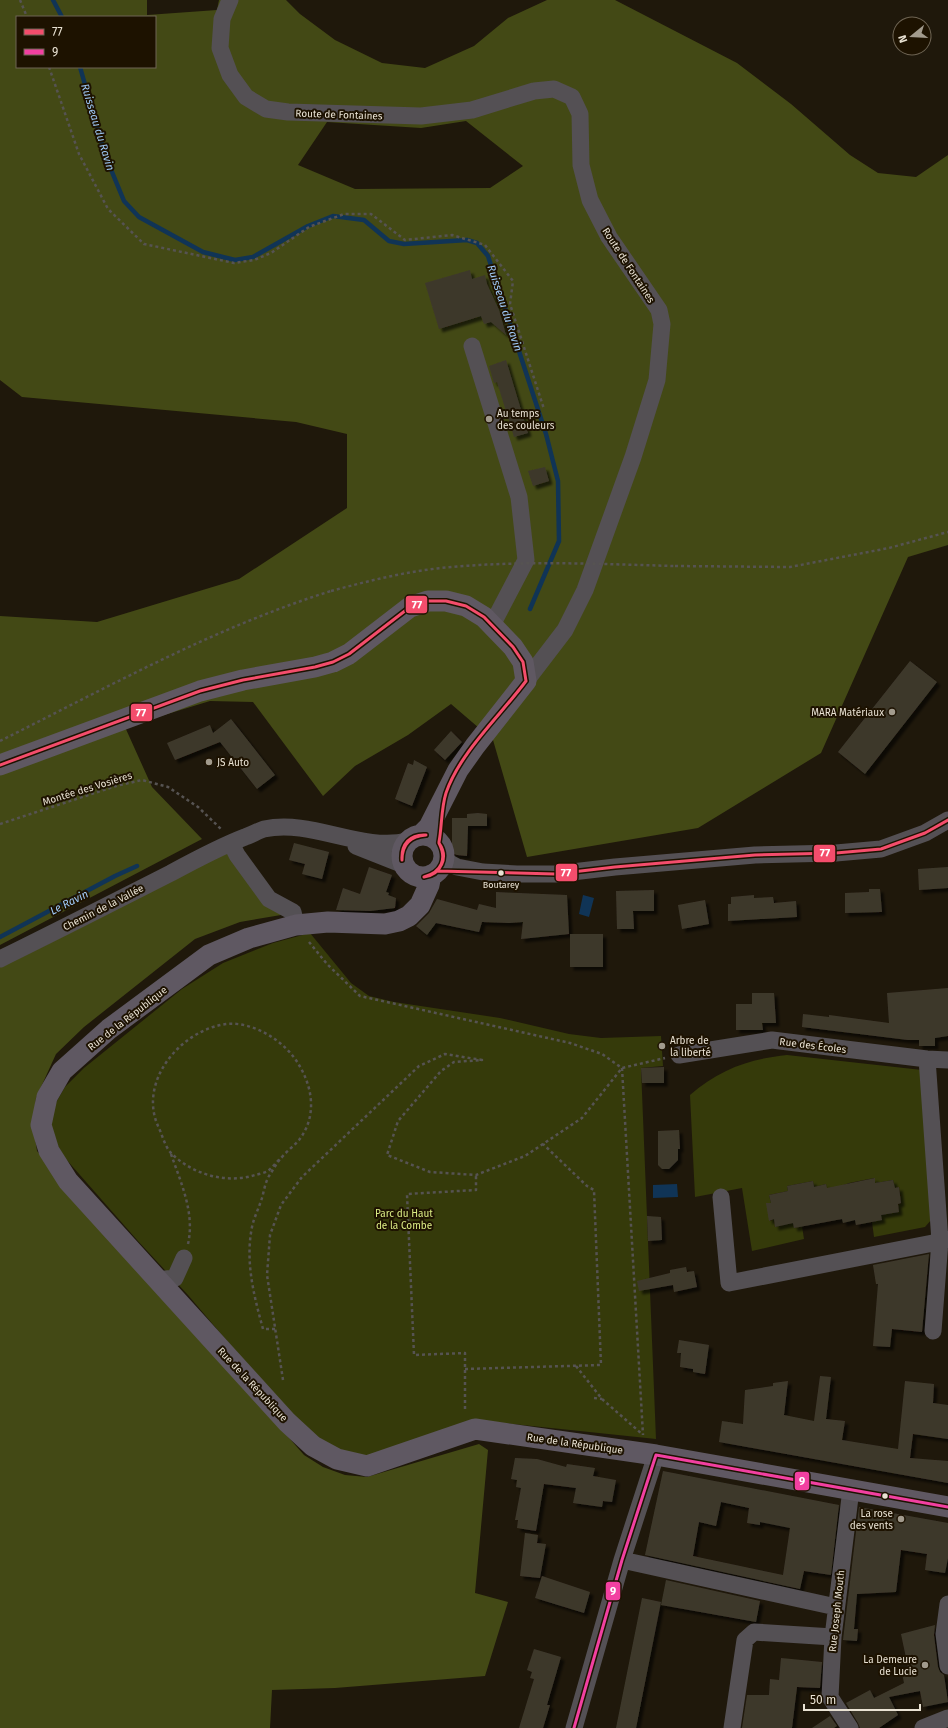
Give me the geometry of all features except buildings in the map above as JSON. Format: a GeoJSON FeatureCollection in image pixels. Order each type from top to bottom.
{"type":"FeatureCollection","features":[{"type":"Feature","properties":{"kind":"main road"},"geometry":{"type":"LineString","coordinates":[[0,765],[200,691],[243,680],[315,667],[333,662],[349,654],[410,607],[428,601],[446,601],[466,606],[484,617],[513,647],[523,662],[526,681],[470,752],[458,770],[446,793],[430,854],[421,877],[407,869]]}},
{"type":"Feature","properties":{"kind":"main road","name":"Rue de la République"},"geometry":{"type":"LineString","coordinates":[[358,922],[395,915],[403,910],[409,900],[412,884],[402,852],[430,854],[429,885],[420,905],[409,916],[399,921],[385,924],[358,922],[296,925],[249,938],[208,955],[109,1029],[62,1071],[47,1097],[41,1125],[49,1151],[68,1181],[288,1422],[313,1446],[337,1459],[367,1466],[475,1429],[656,1455],[948,1507]]}},
{"type":"Feature","properties":{"kind":"street","name":"Route de Fontaines"},"geometry":{"type":"LineString","coordinates":[[230,0],[222,19],[220,48],[230,75],[246,97],[266,110],[421,116],[472,110],[534,91],[554,89],[572,97],[580,114],[581,165],[590,200],[609,238],[659,310],[662,324],[657,380],[633,457],[585,590],[565,630],[526,681]]}},
{"type":"Feature","properties":{"kind":"street"},"geometry":{"type":"LineString","coordinates":[[472,346],[519,497],[526,560],[492,625]]}},
{"type":"Feature","properties":{"kind":"street"},"geometry":{"type":"LineString","coordinates":[[334,836],[376,844],[396,844],[430,854],[464,873],[483,872],[555,874],[748,855],[836,853],[881,849],[925,833],[948,820]]}},
{"type":"Feature","properties":{"kind":"street","name":"Chemin de la Vallée"},"geometry":{"type":"LineString","coordinates":[[0,958],[87,916],[234,841],[264,829],[292,828],[314,830],[334,836]]}},
{"type":"Feature","properties":{"kind":"street"},"geometry":{"type":"LineString","coordinates":[[334,836],[407,869]]}},
{"type":"Feature","properties":{"kind":"street"},"geometry":{"type":"LineString","coordinates":[[234,841],[237,855],[269,899],[293,912],[296,925]]}},
{"type":"Feature","properties":{"kind":"street","name":"Rue des Écoles"},"geometry":{"type":"LineString","coordinates":[[679,1055],[772,1040],[927,1059],[948,1060]]}},
{"type":"Feature","properties":{"kind":"street"},"geometry":{"type":"LineString","coordinates":[[927,1059],[944,1241],[933,1331]]}},
{"type":"Feature","properties":{"kind":"street"},"geometry":{"type":"LineString","coordinates":[[722,1197],[730,1283],[944,1241]]}},
{"type":"Feature","properties":{"kind":"street"},"geometry":{"type":"LineString","coordinates":[[157,1280],[175,1278],[184,1258]]}},
{"type":"Feature","properties":{"kind":"street"},"geometry":{"type":"LineString","coordinates":[[574,1728],[622,1560],[656,1455]]}},
{"type":"Feature","properties":{"kind":"street","name":"Rue Joseph Mouth"},"geometry":{"type":"LineString","coordinates":[[850,1728],[830,1696],[836,1607],[851,1489]]}},
{"type":"Feature","properties":{"kind":"street"},"geometry":{"type":"LineString","coordinates":[[622,1560],[836,1607]]}},
{"type":"Feature","properties":{"kind":"street"},"geometry":{"type":"LineString","coordinates":[[948,1604],[944,1634],[948,1666]]}},
{"type":"Feature","properties":{"kind":"street"},"geometry":{"type":"LineString","coordinates":[[732,1728],[745,1640],[754,1632],[833,1637]]}},
{"type":"Feature","properties":{"kind":"street"},"geometry":{"type":"LineString","coordinates":[[923,1728],[948,1718]]}},
{"type":"Feature","properties":{"kind":"path"},"geometry":{"type":"LineString","coordinates":[[20,0],[27,16]]}},
{"type":"Feature","properties":{"kind":"path"},"geometry":{"type":"LineString","coordinates":[[49,68],[79,154],[108,210],[144,244],[234,263],[254,260],[271,253],[309,227],[344,214],[371,214],[405,240],[452,235],[485,245],[513,281],[510,304],[544,409]]}},
{"type":"Feature","properties":{"kind":"path"},"geometry":{"type":"LineString","coordinates":[[0,741],[204,640],[292,603],[331,591],[397,575],[462,566],[546,563],[790,567],[889,548],[948,532]]}},
{"type":"Feature","properties":{"kind":"path","name":"Montée des Vosières"},"geometry":{"type":"LineString","coordinates":[[0,824],[116,786],[142,780],[168,787],[198,807],[234,841]]}},
{"type":"Feature","properties":{"kind":"path"},"geometry":{"type":"LineString","coordinates":[[296,925],[327,964],[360,996],[570,1043],[602,1054],[622,1068]]}},
{"type":"Feature","properties":{"kind":"path"},"geometry":{"type":"LineString","coordinates":[[170,1153],[192,1168],[208,1175],[223,1178],[244,1178],[267,1172],[299,1140],[306,1127],[312,1109],[307,1080],[291,1052],[270,1036],[245,1026],[227,1024],[210,1028],[182,1044],[162,1067],[153,1095],[155,1120],[170,1153],[182,1186],[190,1219],[188,1240],[184,1258]]}},
{"type":"Feature","properties":{"kind":"path"},"geometry":{"type":"LineString","coordinates":[[283,1380],[266,1275],[270,1235],[281,1205],[302,1177],[419,1066],[445,1054],[482,1060],[454,1062],[441,1072],[398,1121],[387,1156],[430,1172],[476,1175],[525,1156],[582,1118],[622,1068],[679,1055]]}},
{"type":"Feature","properties":{"kind":"path"},"geometry":{"type":"LineString","coordinates":[[622,1068],[642,1434]]}},
{"type":"Feature","properties":{"kind":"path"},"geometry":{"type":"LineString","coordinates":[[465,1369],[601,1365],[594,1190],[587,1186],[543,1144]]}},
{"type":"Feature","properties":{"kind":"path"},"geometry":{"type":"LineString","coordinates":[[275,1329],[263,1329],[254,1295],[249,1253],[252,1226],[268,1178],[282,1157]]}},
{"type":"Feature","properties":{"kind":"path"},"geometry":{"type":"LineString","coordinates":[[464,1409],[466,1353],[414,1356],[407,1194],[476,1190],[476,1175]]}},
{"type":"Feature","properties":{"kind":"path"},"geometry":{"type":"LineString","coordinates":[[576,1366],[602,1399],[642,1434],[656,1455]]}},
{"type":"Feature","properties":{"kind":"path"},"geometry":{"type":"LineString","coordinates":[[594,1398],[602,1399]]}},
{"type":"Feature","properties":{"kind":"green space"},"geometry":{"type":"Polygon","coordinates":[[[0,0],[147,0],[147,15],[217,10],[219,0],[286,0],[300,14],[335,40],[382,63],[425,68],[474,46],[508,18],[547,0],[615,0],[737,63],[791,104],[850,155],[878,173],[916,177],[948,155],[948,545],[908,557],[821,753],[698,828],[527,857],[493,740],[451,704],[408,735],[355,766],[323,796],[253,702],[210,701],[125,727],[152,787],[202,839],[0,945],[0,616],[97,622],[239,579],[347,508],[347,434],[296,422],[22,397],[0,380],[0,0]],[[466,121],[421,128],[327,122],[298,165],[355,189],[490,188],[523,166],[466,121]]]}},
{"type":"Feature","properties":{"kind":"green space"},"geometry":{"type":"Polygon","coordinates":[[[226,850],[287,914],[240,922],[195,939],[84,1027],[56,1054],[36,1098],[33,1125],[37,1151],[304,1455],[323,1467],[345,1475],[367,1477],[479,1444],[488,1450],[475,1593],[508,1602],[485,1676],[335,1688],[272,1690],[270,1728],[0,1728],[0,961],[226,850]]]}},
{"type":"Feature","properties":{"kind":"green space","name":"Parc du Haut de la Combe"},"geometry":{"type":"Polygon","coordinates":[[[310,933],[351,983],[369,996],[394,1002],[500,1018],[569,1034],[601,1038],[661,1036],[663,1066],[641,1068],[656,1439],[475,1420],[365,1457],[332,1449],[289,1414],[188,1295],[65,1158],[55,1141],[50,1126],[54,1106],[65,1087],[84,1068],[182,989],[223,963],[273,943],[310,933]]]}},
{"type":"Feature","properties":{"kind":"green space"},"geometry":{"type":"Polygon","coordinates":[[[787,1055],[922,1070],[932,1219],[925,1227],[874,1237],[872,1222],[882,1220],[881,1215],[899,1212],[898,1204],[901,1203],[899,1187],[895,1188],[893,1180],[875,1183],[874,1178],[849,1183],[827,1191],[826,1184],[814,1187],[813,1181],[787,1186],[788,1191],[769,1195],[771,1203],[767,1203],[770,1221],[774,1219],[775,1227],[793,1223],[794,1228],[802,1226],[804,1239],[752,1251],[742,1188],[695,1197],[690,1095],[712,1078],[736,1067],[760,1059],[787,1055]]]}},
{"type":"Feature","properties":{"kind":"water"},"geometry":{"type":"Polygon","coordinates":[[[583,895],[594,898],[589,917],[579,914],[583,895]]]}},
{"type":"Feature","properties":{"kind":"water"},"geometry":{"type":"Polygon","coordinates":[[[677,1184],[678,1197],[653,1198],[653,1185],[677,1184]]]}},
{"type":"Feature","properties":{"kind":"waterway","name":"Ruisseau du Ravin"},"geometry":{"type":"LineString","coordinates":[[53,0],[61,16]]}},
{"type":"Feature","properties":{"kind":"waterway","name":"Ruisseau du Ravin"},"geometry":{"type":"LineString","coordinates":[[80,68],[105,155],[124,201],[139,217],[203,252],[235,260],[253,257],[308,226],[333,216],[364,220],[389,241],[404,244],[467,240],[477,243],[488,256],[546,434],[558,481],[559,541],[530,609]]}},
{"type":"Feature","properties":{"kind":"waterway","name":"Le Ravin"},"geometry":{"type":"LineString","coordinates":[[0,937],[115,876],[137,866]]}},
{"type":"Feature","properties":{"kind":"transit line","name":"77"},"geometry":{"type":"LineString","coordinates":[[0,765],[200,691],[243,680],[315,667],[333,662],[349,654],[410,607],[428,601],[446,601],[466,606],[484,617],[513,647],[523,662],[526,681]]}},
{"type":"Feature","properties":{"kind":"transit line","name":"77"},"geometry":{"type":"LineString","coordinates":[[439,842],[444,799],[452,778],[471,749],[526,681]]}},
{"type":"Feature","properties":{"kind":"transit line","name":"77"},"geometry":{"type":"LineString","coordinates":[[437,871],[555,874],[615,867],[755,855],[836,853],[881,849],[925,833],[948,820]]}},
{"type":"Feature","properties":{"kind":"transit line","name":"77"},"geometry":{"type":"LineString","coordinates":[[402,860],[403,849],[408,841],[415,836],[426,835]]}},
{"type":"Feature","properties":{"kind":"transit line","name":"77"},"geometry":{"type":"LineString","coordinates":[[402,860],[402,854],[408,842],[416,837],[426,835]]}},
{"type":"Feature","properties":{"kind":"transit line","name":"77"},"geometry":{"type":"LineString","coordinates":[[424,877],[435,872],[441,864],[443,854],[439,843]]}},
{"type":"Feature","properties":{"kind":"transit line","name":"77"},"geometry":{"type":"LineString","coordinates":[[424,877],[435,873],[442,864],[443,854],[439,843]]}},
{"type":"Feature","properties":{"kind":"transit line","name":"9"},"geometry":{"type":"LineString","coordinates":[[656,1455],[948,1507]]}},
{"type":"Feature","properties":{"kind":"transit line","name":"9"},"geometry":{"type":"LineString","coordinates":[[574,1728],[622,1560],[656,1455]]}},
{"type":"Feature","properties":{"kind":"place","name":"Au temps des couleurs"},"geometry":{"type":"Point","coordinates":[489,419]}},
{"type":"Feature","properties":{"kind":"place","name":"MARA Matériaux"},"geometry":{"type":"Point","coordinates":[892,712]}},
{"type":"Feature","properties":{"kind":"place","name":"JS Auto"},"geometry":{"type":"Point","coordinates":[209,762]}},
{"type":"Feature","properties":{"kind":"place","name":"Boutarey"},"geometry":{"type":"Point","coordinates":[501,873]}},
{"type":"Feature","properties":{"kind":"place","name":"Arbre de la liberté"},"geometry":{"type":"Point","coordinates":[662,1046]}},
{"type":"Feature","properties":{"kind":"place","name":"La rose des vents"},"geometry":{"type":"Point","coordinates":[901,1519]}},
{"type":"Feature","properties":{"kind":"place","name":"La Demeure de Lucie"},"geometry":{"type":"Point","coordinates":[925,1665]}}]}
